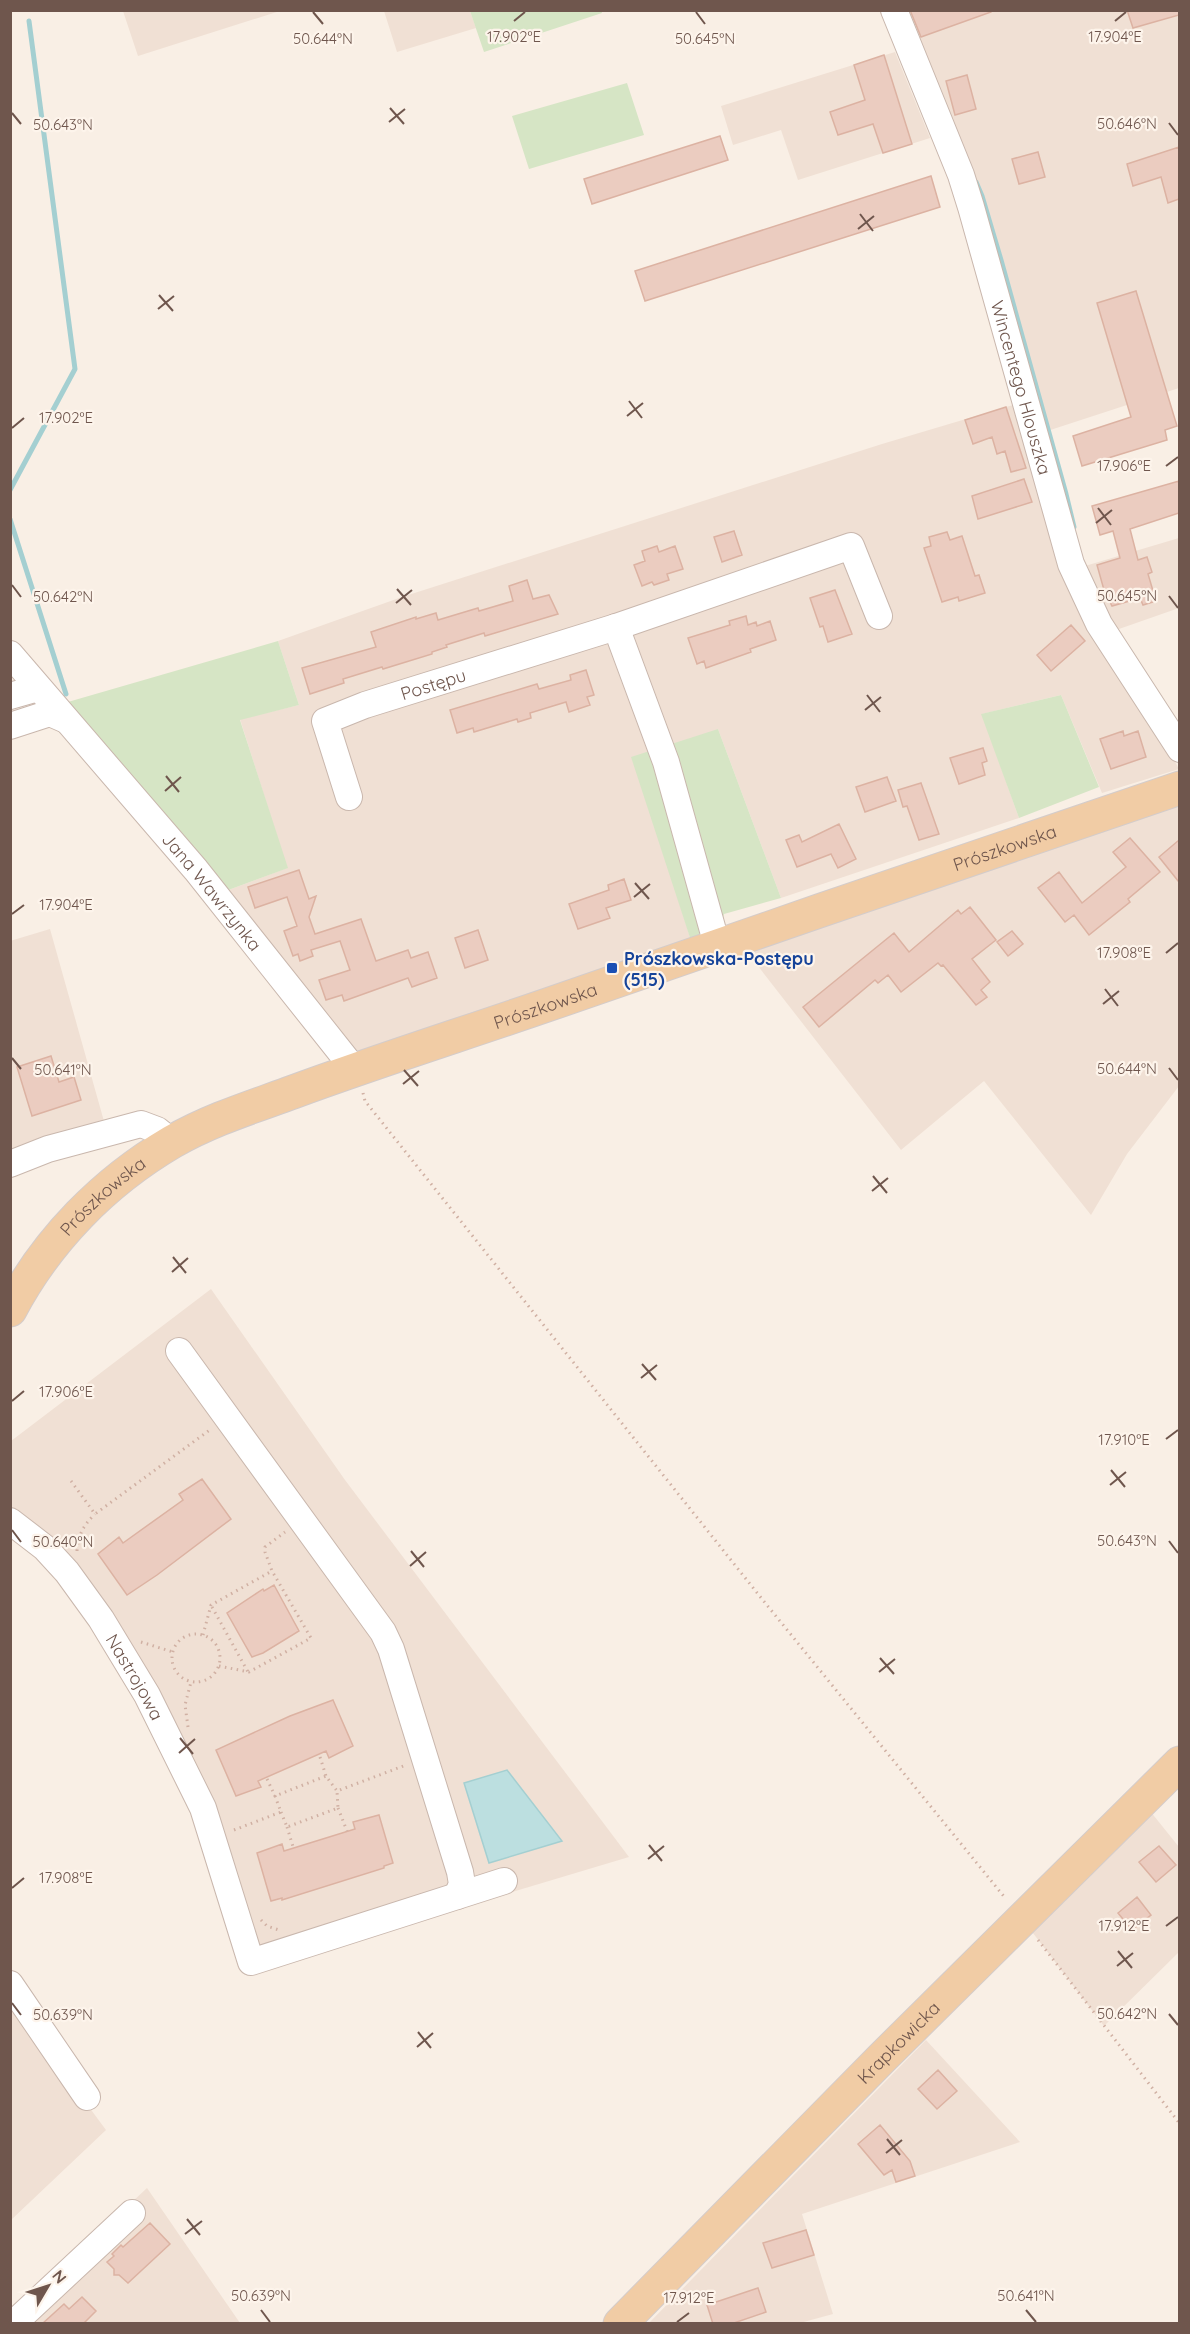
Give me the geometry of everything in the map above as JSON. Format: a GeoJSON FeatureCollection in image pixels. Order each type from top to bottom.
{"type":"FeatureCollection","features":[{"type":"Feature","properties":{"kind":"main road","name":"Prószkowska"},"geometry":{"type":"LineString","coordinates":[[10,1310],[42,1258],[64,1229],[123,1175],[172,1142],[236,1112],[354,1069],[1179,788]]}},
{"type":"Feature","properties":{"kind":"main road","name":"Krapkowicka"},"geometry":{"type":"LineString","coordinates":[[620,2324],[1179,1764]]}},
{"type":"Feature","properties":{"kind":"street","name":"Wincentego Hlouszka"},"geometry":{"type":"LineString","coordinates":[[894,10],[961,175],[1071,564],[1099,624],[1179,749]]}},
{"type":"Feature","properties":{"kind":"street","name":"Postępu"},"geometry":{"type":"LineString","coordinates":[[349,797],[326,721],[365,705],[616,627],[850,546],[879,616]]}},
{"type":"Feature","properties":{"kind":"street"},"geometry":{"type":"LineString","coordinates":[[616,627],[666,762],[717,945]]}},
{"type":"Feature","properties":{"kind":"street","name":"Jana Wawrzynka"},"geometry":{"type":"LineString","coordinates":[[10,654],[201,876],[354,1069]]}},
{"type":"Feature","properties":{"kind":"street"},"geometry":{"type":"LineString","coordinates":[[10,696],[38,688]]}},
{"type":"Feature","properties":{"kind":"street"},"geometry":{"type":"LineString","coordinates":[[10,726],[50,713],[66,720]]}},
{"type":"Feature","properties":{"kind":"street"},"geometry":{"type":"LineString","coordinates":[[10,1164],[48,1149],[141,1124],[157,1130],[172,1142]]}},
{"type":"Feature","properties":{"kind":"street"},"geometry":{"type":"LineString","coordinates":[[178,1351],[212,1423],[292,1527],[383,1632],[391,1649],[460,1872],[462,1884],[457,1896]]}},
{"type":"Feature","properties":{"kind":"street","name":"Nastrojowa"},"geometry":{"type":"LineString","coordinates":[[10,1521],[45,1548],[67,1572],[107,1628],[147,1695],[203,1808],[251,1962],[457,1896]]}},
{"type":"Feature","properties":{"kind":"street"},"geometry":{"type":"LineString","coordinates":[[457,1896],[504,1881]]}},
{"type":"Feature","properties":{"kind":"street"},"geometry":{"type":"LineString","coordinates":[[10,1984],[87,2097]]}},
{"type":"Feature","properties":{"kind":"street"},"geometry":{"type":"LineString","coordinates":[[13,2324],[132,2213]]}},
{"type":"Feature","properties":{"kind":"path"},"geometry":{"type":"LineString","coordinates":[[354,1069],[365,1101],[896,1766],[1023,1920],[1179,2124]]}},
{"type":"Feature","properties":{"kind":"path"},"geometry":{"type":"LineString","coordinates":[[80,1558],[77,1551],[78,1538],[84,1525],[212,1423]]}},
{"type":"Feature","properties":{"kind":"path"},"geometry":{"type":"LineString","coordinates":[[71,1481],[95,1514]]}},
{"type":"Feature","properties":{"kind":"path"},"geometry":{"type":"LineString","coordinates":[[290,1542],[292,1527]]}},
{"type":"Feature","properties":{"kind":"path"},"geometry":{"type":"LineString","coordinates":[[219,1666],[249,1672],[311,1638],[272,1571],[265,1552],[265,1546],[292,1527]]}},
{"type":"Feature","properties":{"kind":"path"},"geometry":{"type":"LineString","coordinates":[[203,1635],[211,1605],[272,1571]]}},
{"type":"Feature","properties":{"kind":"path"},"geometry":{"type":"LineString","coordinates":[[211,1605],[249,1672]]}},
{"type":"Feature","properties":{"kind":"path"},"geometry":{"type":"LineString","coordinates":[[188,1635],[203,1635],[216,1645],[220,1653],[219,1666],[214,1676],[207,1680],[190,1682],[177,1674],[172,1660],[173,1652],[176,1645],[188,1635]]}},
{"type":"Feature","properties":{"kind":"path"},"geometry":{"type":"LineString","coordinates":[[139,1641],[173,1652]]}},
{"type":"Feature","properties":{"kind":"path"},"geometry":{"type":"LineString","coordinates":[[320,1757],[326,1776],[337,1791],[338,1808],[347,1831]]}},
{"type":"Feature","properties":{"kind":"path"},"geometry":{"type":"LineString","coordinates":[[337,1791],[425,1758]]}},
{"type":"Feature","properties":{"kind":"path"},"geometry":{"type":"LineString","coordinates":[[275,1796],[326,1776]]}},
{"type":"Feature","properties":{"kind":"path"},"geometry":{"type":"LineString","coordinates":[[267,1779],[294,1850]]}},
{"type":"Feature","properties":{"kind":"path"},"geometry":{"type":"LineString","coordinates":[[287,1827],[338,1808]]}},
{"type":"Feature","properties":{"kind":"path"},"geometry":{"type":"LineString","coordinates":[[234,1830],[280,1812]]}},
{"type":"Feature","properties":{"kind":"shaded area"},"geometry":{"type":"Polygon","coordinates":[[[123,10],[280,11],[138,56],[123,10]]]}},
{"type":"Feature","properties":{"kind":"shaded area"},"geometry":{"type":"Polygon","coordinates":[[[384,11],[470,11],[476,28],[397,52],[384,11]]]}},
{"type":"Feature","properties":{"kind":"shaded area"},"geometry":{"type":"Polygon","coordinates":[[[902,11],[1179,11],[1179,388],[1035,435],[1085,566],[1179,538],[1179,608],[1119,629],[1100,624],[1179,769],[1102,793],[1061,695],[982,714],[1019,818],[781,898],[718,729],[665,857],[695,953],[354,1069],[223,892],[287,868],[240,719],[299,705],[278,641],[402,597],[882,444],[1026,401],[902,11]]]}},
{"type":"Feature","properties":{"kind":"shaded area"},"geometry":{"type":"Polygon","coordinates":[[[895,52],[930,138],[798,180],[781,130],[733,145],[721,106],[895,52]]]}},
{"type":"Feature","properties":{"kind":"shaded area"},"geometry":{"type":"Polygon","coordinates":[[[1179,788],[1179,1086],[1127,1154],[1091,1215],[984,1081],[901,1150],[737,939],[1179,788]]]}},
{"type":"Feature","properties":{"kind":"shaded area"},"geometry":{"type":"Polygon","coordinates":[[[50,929],[107,1132],[10,1164],[10,941],[50,929]]]}},
{"type":"Feature","properties":{"kind":"shaded area"},"geometry":{"type":"Polygon","coordinates":[[[211,1289],[345,1480],[629,1857],[262,1967],[197,1770],[11,1511],[11,1441],[211,1289]]]}},
{"type":"Feature","properties":{"kind":"shaded area"},"geometry":{"type":"Polygon","coordinates":[[[1142,1801],[1179,1847],[1179,1952],[1104,2026],[1023,1920],[1142,1801]]]}},
{"type":"Feature","properties":{"kind":"shaded area"},"geometry":{"type":"Polygon","coordinates":[[[10,2000],[106,2130],[11,2220],[10,2220],[10,2000]]]}},
{"type":"Feature","properties":{"kind":"shaded area"},"geometry":{"type":"Polygon","coordinates":[[[926,2040],[1020,2142],[802,2214],[833,2314],[800,2323],[648,2324],[926,2040]]]}},
{"type":"Feature","properties":{"kind":"shaded area"},"geometry":{"type":"Polygon","coordinates":[[[147,2188],[240,2323],[11,2324],[69,2261],[147,2188]]]}},
{"type":"Feature","properties":{"kind":"green space"},"geometry":{"type":"Polygon","coordinates":[[[601,10],[602,13],[484,52],[470,11],[601,10]]]}},
{"type":"Feature","properties":{"kind":"green space"},"geometry":{"type":"Polygon","coordinates":[[[627,83],[644,135],[529,169],[512,116],[627,83]]]}},
{"type":"Feature","properties":{"kind":"green space"},"geometry":{"type":"Polygon","coordinates":[[[278,641],[299,705],[240,720],[288,868],[223,892],[61,704],[278,641]]]}},
{"type":"Feature","properties":{"kind":"green space"},"geometry":{"type":"Polygon","coordinates":[[[1061,695],[1099,787],[1019,818],[981,714],[1061,695]]]}},
{"type":"Feature","properties":{"kind":"green space"},"geometry":{"type":"Polygon","coordinates":[[[718,729],[781,898],[724,914],[717,945],[695,953],[631,757],[718,729]]]}},
{"type":"Feature","properties":{"kind":"water"},"geometry":{"type":"Polygon","coordinates":[[[507,1770],[562,1841],[489,1863],[464,1783],[507,1770]]]}},
{"type":"Feature","properties":{"kind":"building"},"geometry":{"type":"Polygon","coordinates":[[[910,10],[991,10],[991,12],[921,37],[910,10]]]}},
{"type":"Feature","properties":{"kind":"building"},"geometry":{"type":"Polygon","coordinates":[[[1127,10],[1179,10],[1179,15],[1133,28],[1127,10]]]}},
{"type":"Feature","properties":{"kind":"building"},"geometry":{"type":"Polygon","coordinates":[[[884,55],[912,144],[883,153],[873,124],[838,135],[830,112],[865,100],[854,65],[884,55]]]}},
{"type":"Feature","properties":{"kind":"building"},"geometry":{"type":"Polygon","coordinates":[[[967,75],[976,109],[955,115],[946,81],[967,75]]]}},
{"type":"Feature","properties":{"kind":"building"},"geometry":{"type":"Polygon","coordinates":[[[720,136],[728,160],[592,204],[584,179],[720,136]]]}},
{"type":"Feature","properties":{"kind":"building"},"geometry":{"type":"Polygon","coordinates":[[[1179,147],[1179,199],[1168,203],[1161,177],[1133,186],[1127,164],[1179,147]]]}},
{"type":"Feature","properties":{"kind":"building"},"geometry":{"type":"Polygon","coordinates":[[[1038,152],[1045,177],[1019,184],[1012,159],[1038,152]]]}},
{"type":"Feature","properties":{"kind":"building"},"geometry":{"type":"Polygon","coordinates":[[[931,176],[940,207],[645,301],[635,271],[931,176]]]}},
{"type":"Feature","properties":{"kind":"building"},"geometry":{"type":"Polygon","coordinates":[[[1136,291],[1177,426],[1165,430],[1167,440],[1082,466],[1073,436],[1131,417],[1097,303],[1136,291]]]}},
{"type":"Feature","properties":{"kind":"building"},"geometry":{"type":"Polygon","coordinates":[[[1006,407],[1026,468],[1011,472],[1005,451],[997,454],[992,437],[973,444],[965,420],[1006,407]]]}},
{"type":"Feature","properties":{"kind":"building"},"geometry":{"type":"Polygon","coordinates":[[[1024,479],[1032,502],[978,519],[972,496],[1024,479]]]}},
{"type":"Feature","properties":{"kind":"building"},"geometry":{"type":"Polygon","coordinates":[[[1179,481],[1179,513],[1130,529],[1138,560],[1147,557],[1152,572],[1148,574],[1156,601],[1143,605],[1140,598],[1112,606],[1104,590],[1097,565],[1120,558],[1113,531],[1100,535],[1092,506],[1179,481]]]}},
{"type":"Feature","properties":{"kind":"building"},"geometry":{"type":"Polygon","coordinates":[[[734,531],[742,555],[722,562],[714,537],[734,531]]]}},
{"type":"Feature","properties":{"kind":"building"},"geometry":{"type":"Polygon","coordinates":[[[947,532],[950,540],[962,536],[975,576],[979,575],[985,593],[959,601],[958,597],[942,602],[924,548],[931,546],[929,537],[947,532]]]}},
{"type":"Feature","properties":{"kind":"building"},"geometry":{"type":"Polygon","coordinates":[[[657,546],[659,552],[675,546],[683,569],[667,574],[669,580],[642,586],[634,565],[645,561],[642,551],[657,546]]]}},
{"type":"Feature","properties":{"kind":"building"},"geometry":{"type":"Polygon","coordinates":[[[527,580],[533,599],[549,595],[558,614],[446,645],[447,647],[432,652],[432,654],[343,679],[344,683],[310,694],[302,668],[376,647],[371,632],[416,617],[416,619],[436,613],[438,620],[478,608],[479,611],[513,601],[509,586],[527,580]]]}},
{"type":"Feature","properties":{"kind":"building"},"geometry":{"type":"Polygon","coordinates":[[[835,590],[852,634],[828,642],[810,598],[835,590]]]}},
{"type":"Feature","properties":{"kind":"building"},"geometry":{"type":"Polygon","coordinates":[[[746,616],[748,625],[756,622],[757,626],[770,621],[776,640],[750,649],[751,652],[706,668],[704,661],[697,664],[688,638],[730,625],[729,621],[746,616]]]}},
{"type":"Feature","properties":{"kind":"building"},"geometry":{"type":"Polygon","coordinates":[[[1071,625],[1085,641],[1051,671],[1037,655],[1071,625]]]}},
{"type":"Feature","properties":{"kind":"building"},"geometry":{"type":"Polygon","coordinates":[[[586,670],[594,695],[587,697],[590,705],[569,712],[566,702],[530,713],[531,718],[518,722],[517,719],[474,732],[473,728],[457,733],[450,710],[537,684],[539,689],[571,680],[570,675],[586,670]]]}},
{"type":"Feature","properties":{"kind":"building"},"geometry":{"type":"Polygon","coordinates":[[[1123,731],[1124,736],[1138,731],[1146,757],[1111,769],[1100,739],[1123,731]]]}},
{"type":"Feature","properties":{"kind":"building"},"geometry":{"type":"Polygon","coordinates":[[[983,748],[987,761],[982,763],[985,775],[959,784],[950,758],[983,748]]]}},
{"type":"Feature","properties":{"kind":"building"},"geometry":{"type":"Polygon","coordinates":[[[887,777],[896,801],[865,812],[856,787],[887,777]]]}},
{"type":"Feature","properties":{"kind":"building"},"geometry":{"type":"Polygon","coordinates":[[[921,783],[939,834],[919,840],[907,806],[903,807],[898,790],[921,783]]]}},
{"type":"Feature","properties":{"kind":"building"},"geometry":{"type":"Polygon","coordinates":[[[839,824],[856,859],[838,868],[831,854],[797,867],[786,840],[799,835],[802,842],[839,824]]]}},
{"type":"Feature","properties":{"kind":"building"},"geometry":{"type":"Polygon","coordinates":[[[1130,838],[1160,872],[1128,899],[1130,902],[1089,935],[1074,915],[1065,922],[1038,888],[1059,872],[1082,903],[1126,867],[1113,852],[1130,838]]]}},
{"type":"Feature","properties":{"kind":"building"},"geometry":{"type":"Polygon","coordinates":[[[1179,840],[1179,882],[1159,857],[1179,840]]]}},
{"type":"Feature","properties":{"kind":"building"},"geometry":{"type":"Polygon","coordinates":[[[299,870],[309,899],[316,896],[309,917],[315,934],[361,919],[376,961],[408,950],[411,958],[428,952],[437,978],[412,987],[408,978],[344,1001],[342,995],[326,1000],[319,980],[350,970],[340,941],[311,950],[313,956],[300,961],[298,954],[293,956],[284,931],[297,926],[287,897],[255,908],[248,887],[299,870]]]}},
{"type":"Feature","properties":{"kind":"building"},"geometry":{"type":"Polygon","coordinates":[[[624,879],[631,900],[606,908],[610,918],[578,929],[569,904],[609,890],[608,885],[624,879]]]}},
{"type":"Feature","properties":{"kind":"building"},"geometry":{"type":"Polygon","coordinates":[[[970,907],[996,940],[972,959],[990,982],[981,990],[987,997],[976,1005],[943,965],[938,963],[901,992],[888,975],[878,983],[875,980],[819,1027],[803,1007],[894,933],[909,952],[958,910],[961,914],[970,907]]]}},
{"type":"Feature","properties":{"kind":"building"},"geometry":{"type":"Polygon","coordinates":[[[478,930],[488,960],[465,968],[455,938],[478,930]]]}},
{"type":"Feature","properties":{"kind":"building"},"geometry":{"type":"Polygon","coordinates":[[[1012,931],[1023,944],[1008,956],[997,942],[1012,931]]]}},
{"type":"Feature","properties":{"kind":"building"},"geometry":{"type":"Polygon","coordinates":[[[51,1056],[59,1082],[74,1077],[81,1100],[32,1116],[17,1067],[51,1056]]]}},
{"type":"Feature","properties":{"kind":"building"},"geometry":{"type":"Polygon","coordinates":[[[202,1479],[231,1519],[127,1595],[98,1554],[119,1537],[123,1543],[183,1500],[179,1494],[202,1479]]]}},
{"type":"Feature","properties":{"kind":"building"},"geometry":{"type":"Polygon","coordinates":[[[274,1585],[299,1631],[263,1653],[252,1657],[227,1613],[263,1589],[264,1591],[274,1585]]]}},
{"type":"Feature","properties":{"kind":"building"},"geometry":{"type":"Polygon","coordinates":[[[333,1700],[353,1746],[329,1758],[326,1751],[258,1781],[261,1787],[236,1796],[216,1750],[290,1716],[333,1700]]]}},
{"type":"Feature","properties":{"kind":"building"},"geometry":{"type":"Polygon","coordinates":[[[379,1815],[393,1863],[384,1868],[282,1900],[282,1898],[271,1901],[257,1853],[282,1844],[284,1851],[355,1829],[353,1822],[379,1815]]]}},
{"type":"Feature","properties":{"kind":"building"},"geometry":{"type":"Polygon","coordinates":[[[1159,1846],[1176,1865],[1156,1882],[1139,1862],[1159,1846]]]}},
{"type":"Feature","properties":{"kind":"building"},"geometry":{"type":"Polygon","coordinates":[[[1137,1897],[1151,1915],[1132,1930],[1118,1913],[1137,1897]]]}},
{"type":"Feature","properties":{"kind":"building"},"geometry":{"type":"Polygon","coordinates":[[[938,2070],[957,2091],[937,2109],[918,2089],[938,2070]]]}},
{"type":"Feature","properties":{"kind":"building"},"geometry":{"type":"Polygon","coordinates":[[[880,2125],[910,2161],[915,2176],[896,2182],[892,2170],[884,2175],[858,2144],[880,2125]]]}},
{"type":"Feature","properties":{"kind":"building"},"geometry":{"type":"Polygon","coordinates":[[[150,2223],[170,2244],[128,2283],[119,2275],[114,2275],[114,2269],[107,2262],[121,2245],[123,2247],[150,2223]]]}},
{"type":"Feature","properties":{"kind":"building"},"geometry":{"type":"Polygon","coordinates":[[[806,2230],[814,2255],[772,2268],[763,2243],[806,2230]]]}},
{"type":"Feature","properties":{"kind":"building"},"geometry":{"type":"Polygon","coordinates":[[[758,2288],[766,2312],[731,2324],[713,2324],[707,2305],[758,2288]]]}},
{"type":"Feature","properties":{"kind":"building"},"geometry":{"type":"Polygon","coordinates":[[[82,2297],[96,2311],[83,2324],[42,2324],[64,2304],[69,2309],[82,2297]]]}},
{"type":"Feature","properties":{"kind":"waterway"},"geometry":{"type":"LineString","coordinates":[[10,490],[75,369],[29,21]]}},
{"type":"Feature","properties":{"kind":"waterway"},"geometry":{"type":"LineString","coordinates":[[976,182],[1001,260],[1074,527]]}},
{"type":"Feature","properties":{"kind":"waterway"},"geometry":{"type":"LineString","coordinates":[[10,519],[66,694]]}},
{"type":"Feature","properties":{"kind":"place","name":"Prószkowska-Postępu (515)"},"geometry":{"type":"Point","coordinates":[612,968]}}]}
